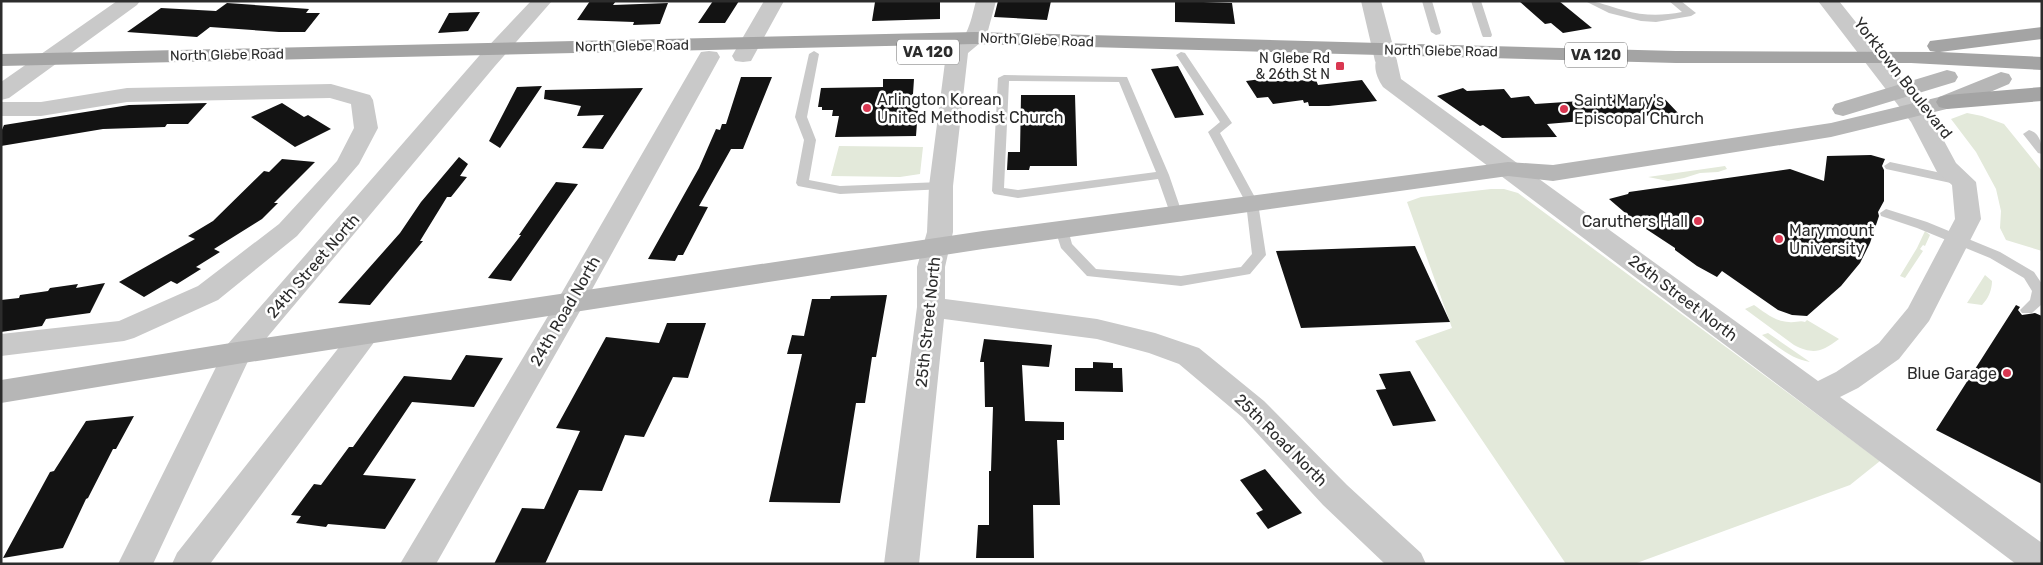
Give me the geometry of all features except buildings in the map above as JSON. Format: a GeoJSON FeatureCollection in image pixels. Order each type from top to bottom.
{"type":"FeatureCollection","features":[{"type":"Feature","properties":{"kind":"main road"},"geometry":{"type":"LineString","coordinates":[[1911,57],[1934,46],[2042,33]]}},
{"type":"Feature","properties":{"kind":"main road"},"geometry":{"type":"LineString","coordinates":[[1947,102],[2042,44]]}},
{"type":"Feature","properties":{"kind":"main road","name":"North Glebe Road"},"geometry":{"type":"LineString","coordinates":[[493,55],[709,57],[747,50],[814,54],[967,45],[1181,54],[1384,55]]}},
{"type":"Feature","properties":{"kind":"main road","name":"North Glebe Road"},"geometry":{"type":"LineString","coordinates":[[1,60],[42,65],[967,45],[1848,65],[1936,79],[1997,71]]}},
{"type":"Feature","properties":{"kind":"main road","name":"North Glebe Road"},"geometry":{"type":"LineString","coordinates":[[1848,65],[1911,57],[2042,79]]}},
{"type":"Feature","properties":{"kind":"main road"},"geometry":{"type":"LineString","coordinates":[[1997,71],[2042,64]]}},
{"type":"Feature","properties":{"kind":"main road","name":"North Glebe Road"},"geometry":{"type":"LineString","coordinates":[[1,72],[42,65]]}},
{"type":"Feature","properties":{"kind":"main road"},"geometry":{"type":"LineString","coordinates":[[1508,169],[1532,159],[1812,116],[1861,105],[1936,79]]}},
{"type":"Feature","properties":{"kind":"main road"},"geometry":{"type":"LineString","coordinates":[[1,392],[237,353],[1062,229],[1508,169],[1553,173],[1832,130],[1947,102],[2042,94]]}},
{"type":"Feature","properties":{"kind":"street"},"geometry":{"type":"LineString","coordinates":[[1,93],[130,1]]}},
{"type":"Feature","properties":{"kind":"street","name":"24th Street North"},"geometry":{"type":"LineString","coordinates":[[135,564],[237,353],[493,55],[542,1]]}},
{"type":"Feature","properties":{"kind":"street"},"geometry":{"type":"LineString","coordinates":[[747,50],[774,1]]}},
{"type":"Feature","properties":{"kind":"street","name":"25th Street North"},"geometry":{"type":"LineString","coordinates":[[901,564],[931,306],[930,267],[940,232],[941,186],[955,69],[986,1]]}},
{"type":"Feature","properties":{"kind":"street","name":"26th Street North"},"geometry":{"type":"LineString","coordinates":[[1371,1],[1391,82],[2042,563]]}},
{"type":"Feature","properties":{"kind":"street","name":"Yorktown Boulevard"},"geometry":{"type":"LineString","coordinates":[[1828,1],[1922,120],[1946,167],[1964,182]]}},
{"type":"Feature","properties":{"kind":"street","name":"Yorktown Boulevard"},"geometry":{"type":"LineString","coordinates":[[1816,397],[1847,380],[1889,351],[1918,314],[1960,240],[1968,219],[1964,182],[1970,171],[1938,117],[1842,1]]}},
{"type":"Feature","properties":{"kind":"street","name":"24th Road North"},"geometry":{"type":"LineString","coordinates":[[417,564],[570,304],[709,57]]}},
{"type":"Feature","properties":{"kind":"street"},"geometry":{"type":"LineString","coordinates":[[1,109],[41,109],[127,95],[331,91],[362,100],[366,128],[347,164],[288,230],[208,293],[124,331],[1,345]]}},
{"type":"Feature","properties":{"kind":"street"},"geometry":{"type":"LineString","coordinates":[[320,196],[371,198]]}},
{"type":"Feature","properties":{"kind":"street","name":"25th Road North"},"geometry":{"type":"LineString","coordinates":[[931,306],[1097,329],[1155,344],[1190,356],[1253,409],[1334,495],[1409,564]]}},
{"type":"Feature","properties":{"kind":"street"},"geometry":{"type":"LineString","coordinates":[[188,564],[365,334]]}},
{"type":"Feature","properties":{"kind":"lane"},"geometry":{"type":"LineString","coordinates":[[1427,1],[1436,32]]}},
{"type":"Feature","properties":{"kind":"lane"},"geometry":{"type":"LineString","coordinates":[[1476,1],[1487,35]]}},
{"type":"Feature","properties":{"kind":"lane"},"geometry":{"type":"LineString","coordinates":[[1590,1],[1597,6],[1614,12],[1654,20],[1691,13],[1674,1]]}},
{"type":"Feature","properties":{"kind":"lane"},"geometry":{"type":"LineString","coordinates":[[814,54],[801,116],[810,140],[802,183],[840,190],[941,186]]}},
{"type":"Feature","properties":{"kind":"lane"},"geometry":{"type":"LineString","coordinates":[[1062,229],[1066,245],[1092,273],[1181,281],[1245,271],[1259,255],[1252,203],[1214,132],[1226,122],[1181,54]]}},
{"type":"Feature","properties":{"kind":"lane"},"geometry":{"type":"LineString","coordinates":[[1163,175],[1018,194],[998,192],[1004,78],[1123,79],[1163,175],[1176,213]]}},
{"type":"Feature","properties":{"kind":"lane"},"geometry":{"type":"LineString","coordinates":[[2042,133],[2030,134],[2042,150]]}},
{"type":"Feature","properties":{"kind":"lane"},"geometry":{"type":"LineString","coordinates":[[1890,166],[1964,182]]}},
{"type":"Feature","properties":{"kind":"lane"},"geometry":{"type":"LineString","coordinates":[[1886,213],[1995,255],[2029,275],[2039,291],[2034,309]]}},
{"type":"Feature","properties":{"kind":"green space"},"geometry":{"type":"Polygon","coordinates":[[[1967,113],[2004,124],[2042,171],[2042,251],[2006,240],[2000,228],[2001,211],[1996,189],[1976,152],[1951,119],[1967,113]]]}},
{"type":"Feature","properties":{"kind":"green space"},"geometry":{"type":"Polygon","coordinates":[[[839,146],[923,147],[920,174],[900,177],[831,176],[839,146]]]}},
{"type":"Feature","properties":{"kind":"green space"},"geometry":{"type":"Polygon","coordinates":[[[1725,166],[1727,169],[1718,172],[1700,173],[1668,181],[1648,177],[1725,166]]]}},
{"type":"Feature","properties":{"kind":"green space"},"geometry":{"type":"Polygon","coordinates":[[[1504,189],[1518,193],[1880,461],[1850,485],[1634,564],[1566,564],[1415,341],[1452,328],[1407,202],[1421,197],[1504,189]]]}},
{"type":"Feature","properties":{"kind":"green space"},"geometry":{"type":"Polygon","coordinates":[[[1925,231],[1930,235],[1925,246],[1923,245],[1920,249],[1923,251],[1905,278],[1900,276],[1917,248],[1925,231]]]}},
{"type":"Feature","properties":{"kind":"green space"},"geometry":{"type":"Polygon","coordinates":[[[1985,275],[1992,281],[1986,300],[1982,305],[1967,303],[1985,275]]]}},
{"type":"Feature","properties":{"kind":"green space"},"geometry":{"type":"Polygon","coordinates":[[[1754,305],[1770,316],[1784,322],[1805,322],[1807,320],[1839,339],[1817,351],[1801,348],[1794,345],[1745,309],[1754,305]]]}},
{"type":"Feature","properties":{"kind":"green space"},"geometry":{"type":"Polygon","coordinates":[[[1768,333],[1810,362],[1790,355],[1762,335],[1768,333]]]}},
{"type":"Feature","properties":{"kind":"place","name":"N Glebe Rd & 26th St N"},"geometry":{"type":"Point","coordinates":[1340,66]}},
{"type":"Feature","properties":{"kind":"place","name":"Arlington Korean United Methodist Church"},"geometry":{"type":"Point","coordinates":[867,108]}},
{"type":"Feature","properties":{"kind":"place","name":"Saint Mary's Episcopal Church"},"geometry":{"type":"Point","coordinates":[1564,109]}},
{"type":"Feature","properties":{"kind":"place","name":"Caruthers Hall"},"geometry":{"type":"Point","coordinates":[1698,221]}},
{"type":"Feature","properties":{"kind":"place","name":"Marymount University"},"geometry":{"type":"Point","coordinates":[1779,239]}},
{"type":"Feature","properties":{"kind":"place","name":"Blue Garage"},"geometry":{"type":"Point","coordinates":[2007,373]}}]}
